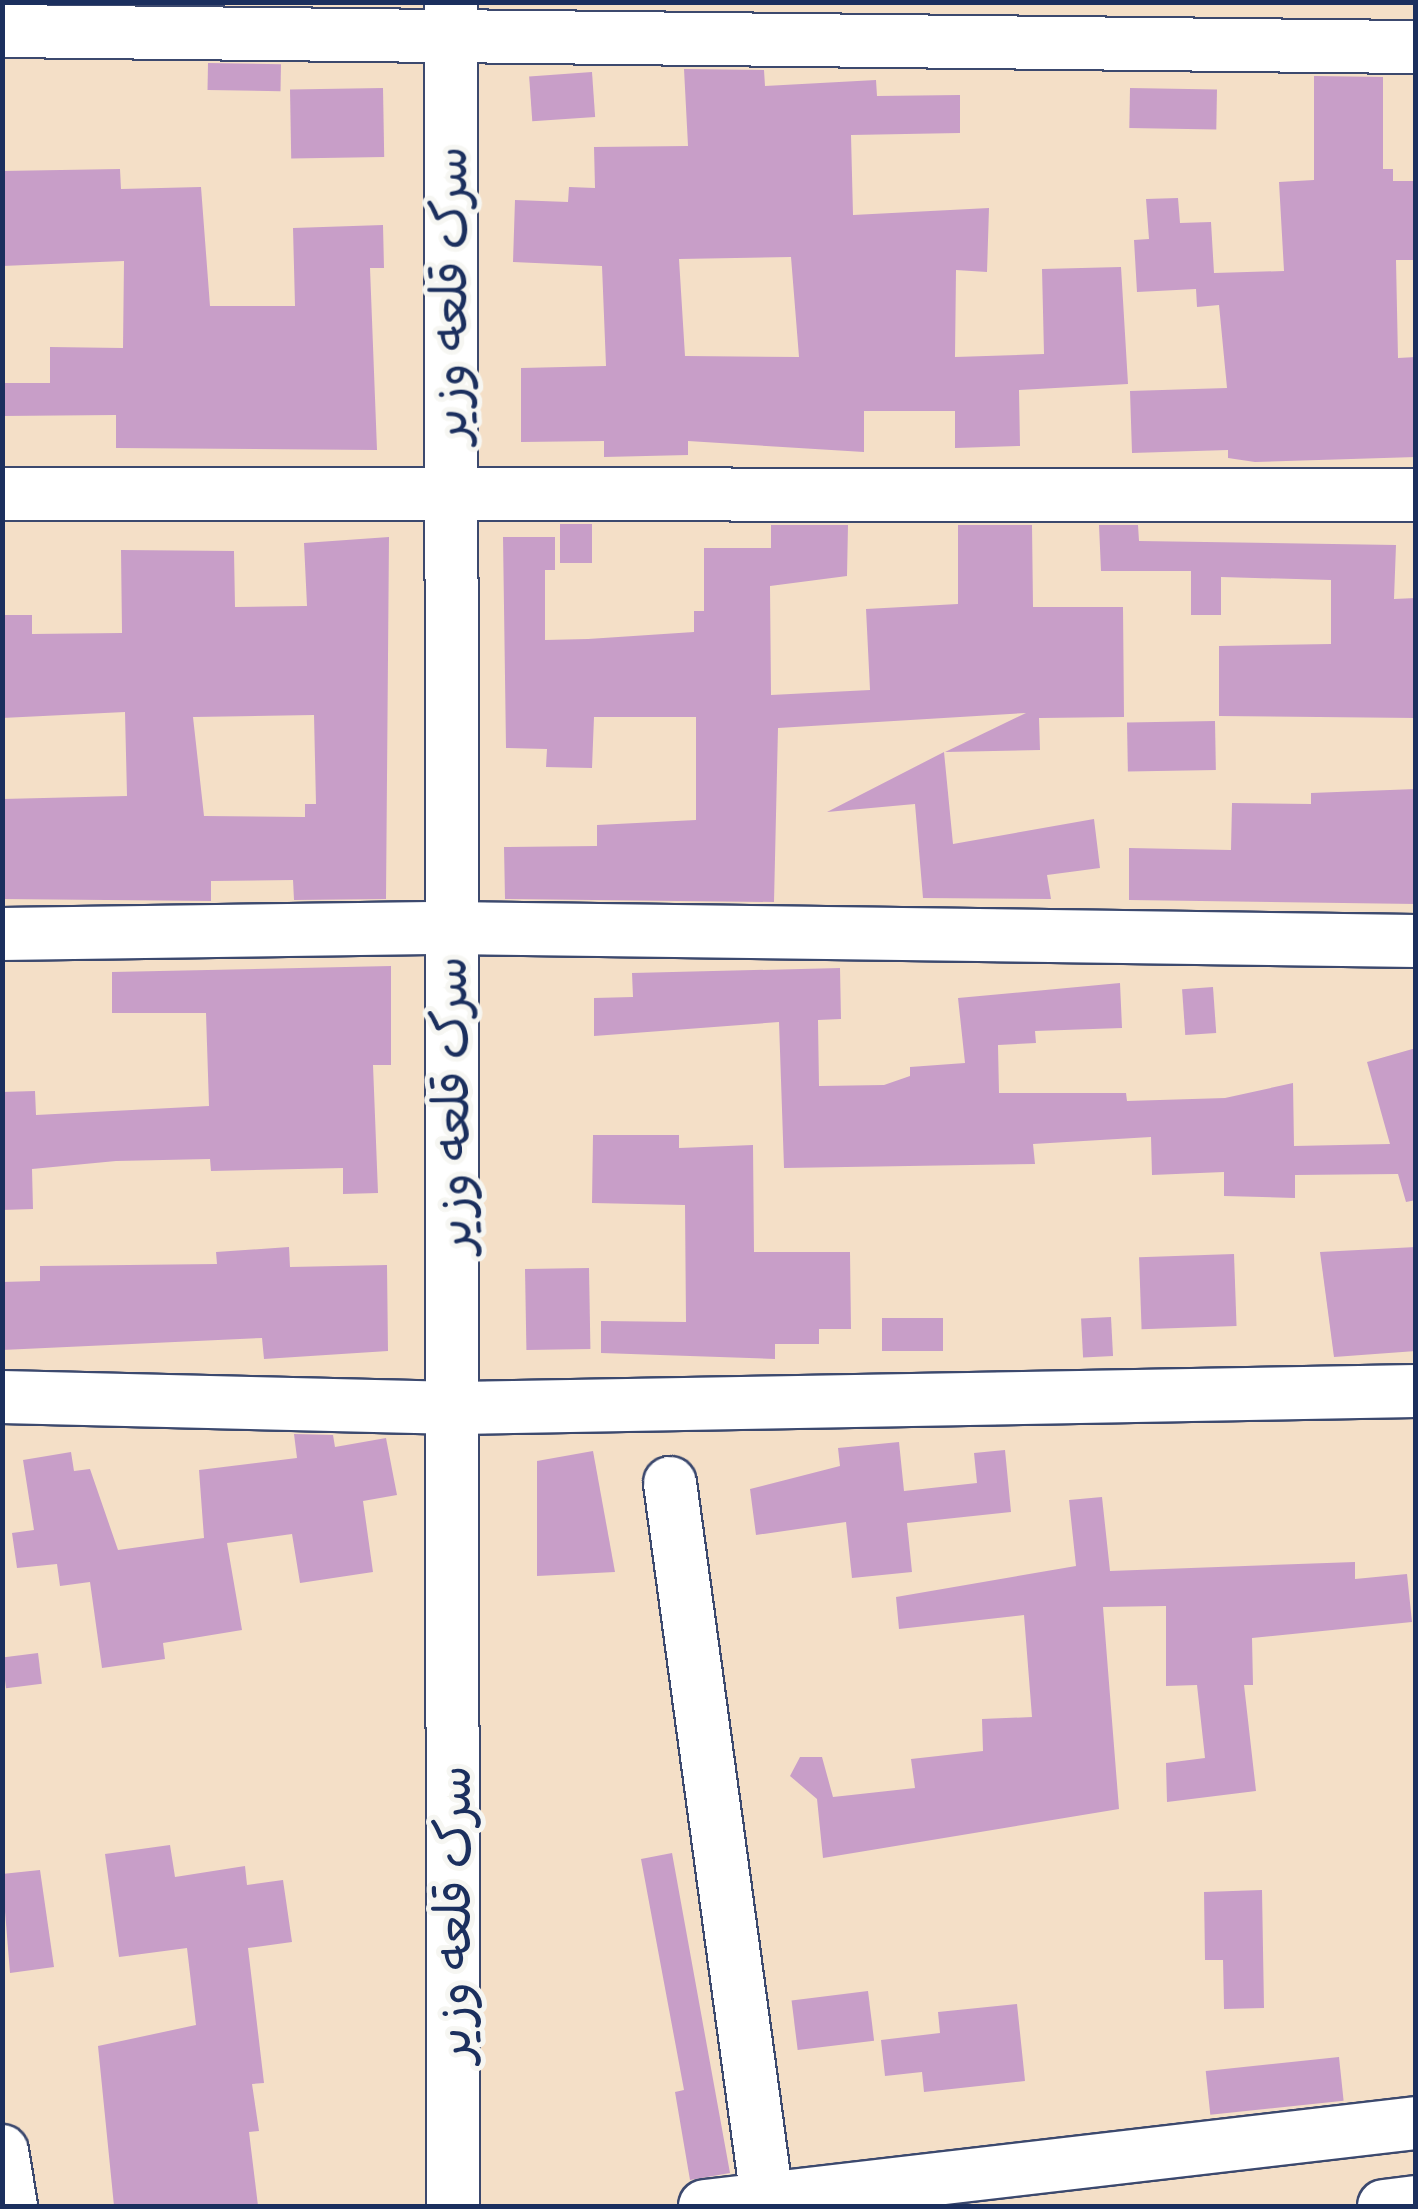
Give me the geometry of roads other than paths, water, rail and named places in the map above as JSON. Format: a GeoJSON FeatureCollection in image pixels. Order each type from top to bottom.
{"type":"FeatureCollection","features":[{"type":"Feature","properties":{"kind":"street"},"geometry":{"type":"LineString","coordinates":[[2,32],[451,18],[1416,48]]}},
{"type":"Feature","properties":{"kind":"street","name":"سرک قلعه وزیر"},"geometry":{"type":"LineString","coordinates":[[451,18],[448,928],[456,1408],[453,2206]]}},
{"type":"Feature","properties":{"kind":"street"},"geometry":{"type":"LineString","coordinates":[[2,494],[1416,495]]}},
{"type":"Feature","properties":{"kind":"street"},"geometry":{"type":"LineString","coordinates":[[2,934],[448,928],[1416,941]]}},
{"type":"Feature","properties":{"kind":"street"},"geometry":{"type":"LineString","coordinates":[[2,1397],[456,1408],[1416,1391]]}},
{"type":"Feature","properties":{"kind":"street"},"geometry":{"type":"LineString","coordinates":[[670,1482],[768,2203]]}},
{"type":"Feature","properties":{"kind":"street"},"geometry":{"type":"LineString","coordinates":[[704,2206],[768,2203],[1416,2124]]}},
{"type":"Feature","properties":{"kind":"street"},"geometry":{"type":"LineString","coordinates":[[2,2151],[11,2206]]}},
{"type":"Feature","properties":{"kind":"street"},"geometry":{"type":"LineString","coordinates":[[1384,2206],[1416,2202]]}}]}
